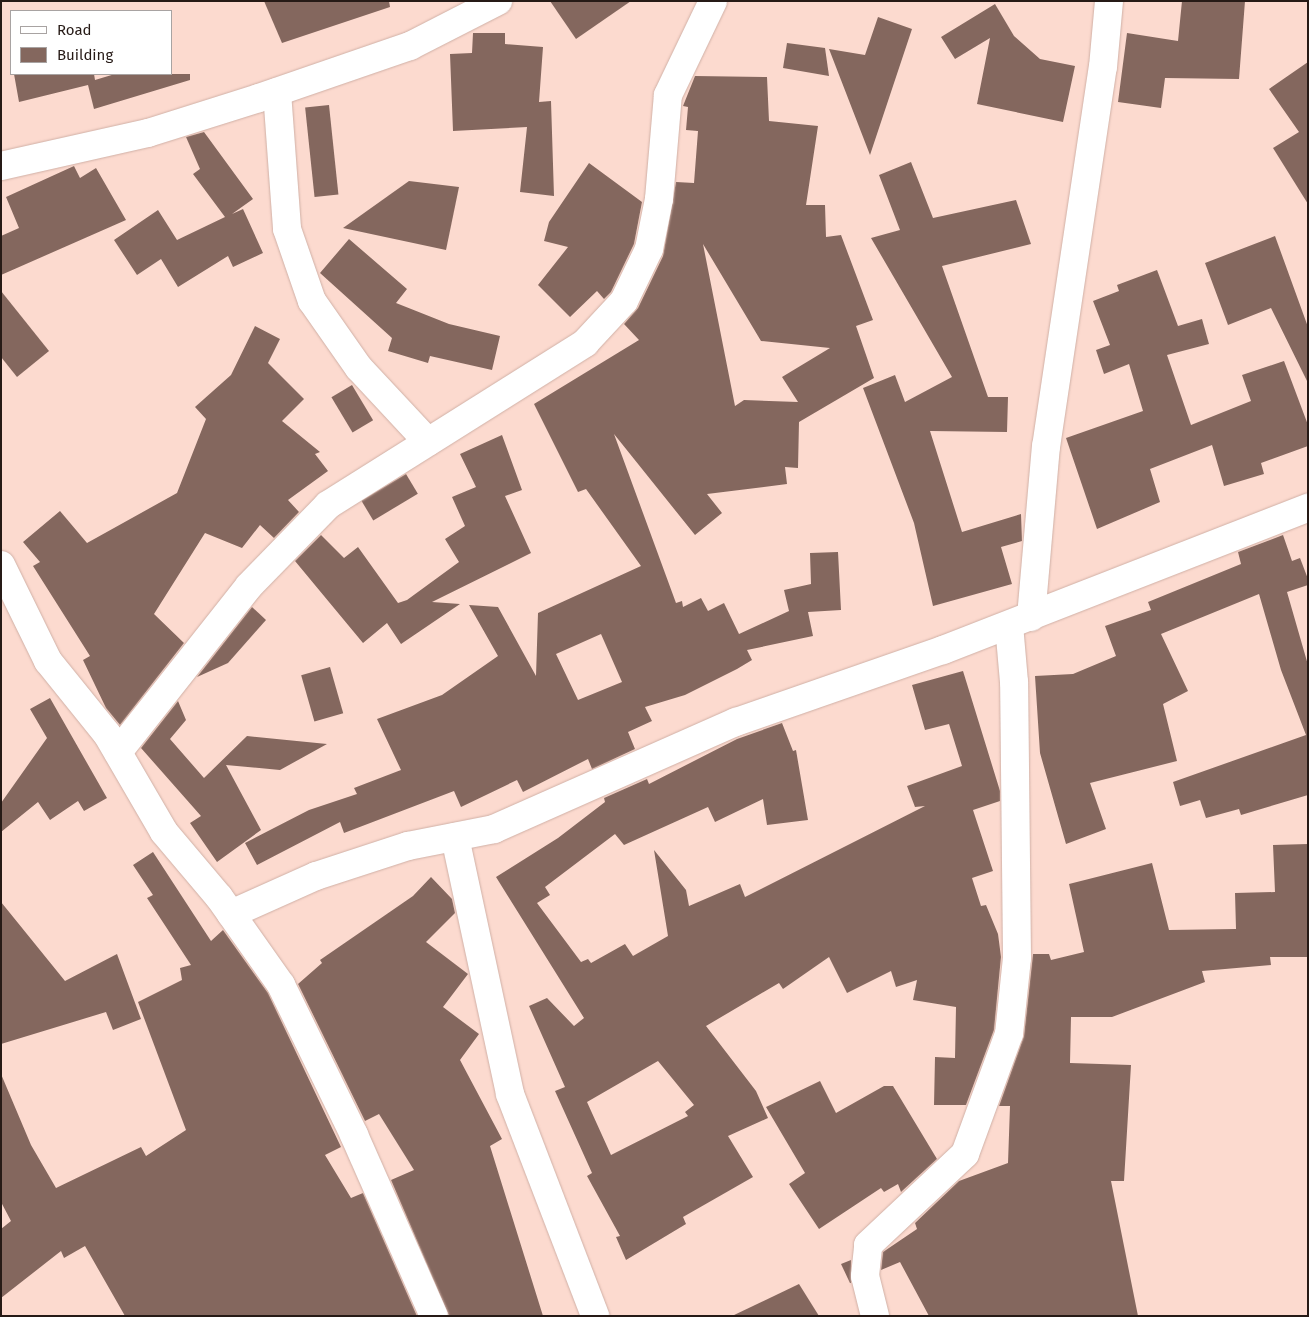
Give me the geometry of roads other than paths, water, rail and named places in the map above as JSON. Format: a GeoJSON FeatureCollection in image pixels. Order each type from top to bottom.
{"type":"FeatureCollection","features":[{"type":"Feature","properties":{"kind":"street"},"geometry":{"type":"LineString","coordinates":[[1,166],[148,133],[277,92],[410,46],[498,1]]}},
{"type":"Feature","properties":{"kind":"street"},"geometry":{"type":"LineString","coordinates":[[118,752],[249,586],[328,505],[585,343],[624,301],[648,249],[659,198],[668,95],[712,1]]}},
{"type":"Feature","properties":{"kind":"street"},"geometry":{"type":"LineString","coordinates":[[875,1316],[866,1276],[868,1245],[965,1154],[1009,1034],[1017,958],[1014,682],[1020,621],[1103,67],[1109,1]]}},
{"type":"Feature","properties":{"kind":"street"},"geometry":{"type":"LineString","coordinates":[[277,92],[286,229],[312,301],[359,368],[428,442]]}},
{"type":"Feature","properties":{"kind":"street"},"geometry":{"type":"LineString","coordinates":[[232,914],[316,876],[408,846],[494,829],[537,813],[736,722],[1020,621],[1308,508]]}},
{"type":"Feature","properties":{"kind":"street"},"geometry":{"type":"LineString","coordinates":[[1,564],[48,661],[118,752],[164,832],[232,914],[281,986],[354,1135],[434,1316]]}},
{"type":"Feature","properties":{"kind":"street"},"geometry":{"type":"LineString","coordinates":[[455,837],[510,1094],[593,1315]]}}]}
